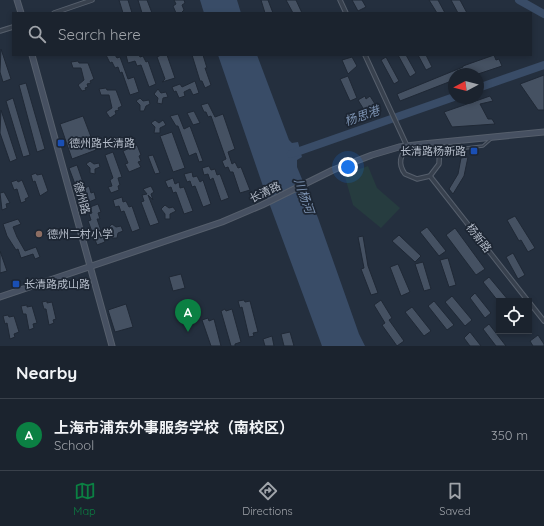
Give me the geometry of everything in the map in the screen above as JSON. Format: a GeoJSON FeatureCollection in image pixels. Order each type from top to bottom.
{"type":"FeatureCollection","features":[{"type":"Feature","properties":{"kind":"main road"},"geometry":{"type":"LineString","coordinates":[[17,0],[21,12]]}},
{"type":"Feature","properties":{"kind":"main road","name":"德州路"},"geometry":{"type":"LineString","coordinates":[[32,56],[112,346]]}},
{"type":"Feature","properties":{"kind":"main road","name":"长清路"},"geometry":{"type":"LineString","coordinates":[[0,298],[222,222],[262,205],[353,161],[391,149],[440,142],[544,132]]}},
{"type":"Feature","properties":{"kind":"street"},"geometry":{"type":"LineString","coordinates":[[57,12],[92,0]]}},
{"type":"Feature","properties":{"kind":"street"},"geometry":{"type":"LineString","coordinates":[[340,0],[346,12]]}},
{"type":"Feature","properties":{"kind":"street"},"geometry":{"type":"LineString","coordinates":[[0,32],[12,27]]}},
{"type":"Feature","properties":{"kind":"street"},"geometry":{"type":"LineString","coordinates":[[365,56],[407,146],[399,162],[405,174],[417,179],[430,176],[439,164],[440,142]]}},
{"type":"Feature","properties":{"kind":"street","name":"杨新路"},"geometry":{"type":"LineString","coordinates":[[430,176],[527,298]]}},
{"type":"Feature","properties":{"kind":"street","name":"杨新路"},"geometry":{"type":"LineString","coordinates":[[532,305],[544,321]]}},
{"type":"Feature","properties":{"kind":"lane"},"geometry":{"type":"LineString","coordinates":[[440,151],[483,146],[494,136]]}},
{"type":"Feature","properties":{"kind":"green space"},"geometry":{"type":"Polygon","coordinates":[[[368,166],[377,188],[400,208],[381,228],[353,205],[345,177],[346,174],[368,166]]]}},
{"type":"Feature","properties":{"kind":"water"},"geometry":{"type":"Polygon","coordinates":[[[200,0],[237,0],[241,12],[204,12],[200,0]]]}},
{"type":"Feature","properties":{"kind":"water","name":"川杨河"},"geometry":{"type":"Polygon","coordinates":[[[218,56],[257,56],[289,140],[292,143],[298,142],[302,157],[297,160],[297,167],[318,218],[359,334],[365,346],[322,346],[265,192],[218,56]]]}},
{"type":"Feature","properties":{"kind":"building"},"geometry":{"type":"Polygon","coordinates":[[[119,0],[128,0],[132,12],[123,12],[119,0]]]}},
{"type":"Feature","properties":{"kind":"building"},"geometry":{"type":"Polygon","coordinates":[[[138,0],[147,0],[152,12],[142,12],[138,0]]]}},
{"type":"Feature","properties":{"kind":"building"},"geometry":{"type":"Polygon","coordinates":[[[174,0],[184,0],[185,3],[182,5],[184,10],[182,12],[176,12],[173,6],[176,4],[174,0]]]}},
{"type":"Feature","properties":{"kind":"building"},"geometry":{"type":"Polygon","coordinates":[[[261,0],[268,0],[273,12],[265,12],[261,0]]]}},
{"type":"Feature","properties":{"kind":"building"},"geometry":{"type":"Polygon","coordinates":[[[286,0],[296,0],[302,12],[292,12],[286,0]]]}},
{"type":"Feature","properties":{"kind":"building"},"geometry":{"type":"Polygon","coordinates":[[[352,0],[362,0],[366,7],[358,11],[352,0]]]}},
{"type":"Feature","properties":{"kind":"building"},"geometry":{"type":"Polygon","coordinates":[[[429,0],[438,0],[444,12],[436,12],[429,0]]]}},
{"type":"Feature","properties":{"kind":"building"},"geometry":{"type":"Polygon","coordinates":[[[451,0],[460,0],[466,12],[457,12],[451,0]]]}},
{"type":"Feature","properties":{"kind":"building"},"geometry":{"type":"Polygon","coordinates":[[[1,49],[11,79],[3,82],[0,72],[1,49]]]}},
{"type":"Feature","properties":{"kind":"building"},"geometry":{"type":"Polygon","coordinates":[[[106,56],[116,56],[117,58],[120,57],[128,79],[134,77],[139,92],[130,95],[122,72],[120,73],[118,67],[115,68],[112,62],[110,63],[106,56]]]}},
{"type":"Feature","properties":{"kind":"building"},"geometry":{"type":"Polygon","coordinates":[[[126,56],[143,56],[146,62],[148,61],[156,84],[149,87],[141,65],[137,66],[135,61],[128,63],[126,56]]]}},
{"type":"Feature","properties":{"kind":"building"},"geometry":{"type":"Polygon","coordinates":[[[167,56],[175,78],[162,82],[165,79],[157,57],[167,56]]]}},
{"type":"Feature","properties":{"kind":"building"},"geometry":{"type":"Polygon","coordinates":[[[192,56],[203,56],[207,68],[205,68],[211,85],[205,88],[202,81],[200,81],[192,56]]]}},
{"type":"Feature","properties":{"kind":"building"},"geometry":{"type":"Polygon","coordinates":[[[399,56],[407,56],[416,73],[410,77],[399,56]]]}},
{"type":"Feature","properties":{"kind":"building"},"geometry":{"type":"Polygon","coordinates":[[[419,56],[426,56],[432,67],[426,70],[419,56]]]}},
{"type":"Feature","properties":{"kind":"building"},"geometry":{"type":"Polygon","coordinates":[[[491,56],[494,56],[496,60],[499,59],[502,66],[484,72],[484,68],[461,68],[491,56]]]}},
{"type":"Feature","properties":{"kind":"building"},"geometry":{"type":"Polygon","coordinates":[[[352,57],[357,66],[348,74],[342,60],[352,57]]]}},
{"type":"Feature","properties":{"kind":"building"},"geometry":{"type":"Polygon","coordinates":[[[386,57],[399,81],[394,84],[381,60],[386,57]]]}},
{"type":"Feature","properties":{"kind":"building"},"geometry":{"type":"Polygon","coordinates":[[[78,61],[79,63],[88,63],[94,79],[90,81],[91,83],[87,84],[88,87],[85,88],[86,90],[82,91],[78,85],[84,80],[81,68],[73,68],[71,62],[78,61]]]}},
{"type":"Feature","properties":{"kind":"building"},"geometry":{"type":"Polygon","coordinates":[[[448,73],[448,82],[400,101],[397,94],[448,73]]]}},
{"type":"Feature","properties":{"kind":"building"},"geometry":{"type":"Polygon","coordinates":[[[544,75],[544,110],[538,110],[520,84],[544,75]]]}},
{"type":"Feature","properties":{"kind":"building"},"geometry":{"type":"Polygon","coordinates":[[[348,76],[357,98],[350,101],[340,79],[348,76]]]}},
{"type":"Feature","properties":{"kind":"building"},"geometry":{"type":"Polygon","coordinates":[[[195,81],[199,93],[193,95],[190,89],[184,92],[185,96],[179,98],[176,91],[174,92],[172,87],[180,84],[182,87],[195,81]]]}},
{"type":"Feature","properties":{"kind":"building"},"geometry":{"type":"Polygon","coordinates":[[[26,83],[45,149],[37,152],[19,85],[26,83]]]}},
{"type":"Feature","properties":{"kind":"building"},"geometry":{"type":"Polygon","coordinates":[[[106,88],[107,90],[116,90],[122,106],[118,108],[119,110],[115,111],[116,114],[110,118],[106,112],[112,108],[109,95],[101,95],[99,89],[106,88]]]}},
{"type":"Feature","properties":{"kind":"building"},"geometry":{"type":"Polygon","coordinates":[[[158,89],[161,93],[166,92],[168,97],[163,98],[162,104],[157,103],[158,98],[154,94],[158,89]]]}},
{"type":"Feature","properties":{"kind":"building"},"geometry":{"type":"Polygon","coordinates":[[[365,96],[366,99],[370,96],[375,104],[366,113],[358,100],[365,96]]]}},
{"type":"Feature","properties":{"kind":"building"},"geometry":{"type":"Polygon","coordinates":[[[490,96],[493,101],[484,103],[484,98],[490,96]]]}},
{"type":"Feature","properties":{"kind":"building"},"geometry":{"type":"Polygon","coordinates":[[[13,98],[30,155],[23,157],[6,101],[13,98]]]}},
{"type":"Feature","properties":{"kind":"building"},"geometry":{"type":"Polygon","coordinates":[[[140,98],[143,101],[149,100],[150,104],[146,106],[144,111],[140,111],[140,105],[136,101],[140,98]]]}},
{"type":"Feature","properties":{"kind":"building"},"geometry":{"type":"Polygon","coordinates":[[[208,103],[215,117],[223,114],[235,149],[228,152],[232,164],[235,162],[238,168],[241,167],[250,190],[240,193],[233,172],[230,172],[228,167],[225,168],[222,161],[226,159],[211,116],[208,117],[201,105],[208,103]]]}},
{"type":"Feature","properties":{"kind":"building"},"geometry":{"type":"Polygon","coordinates":[[[467,104],[480,104],[488,119],[492,119],[495,124],[452,127],[444,112],[467,104]]]}},
{"type":"Feature","properties":{"kind":"building"},"geometry":{"type":"Polygon","coordinates":[[[1,110],[17,159],[10,162],[0,133],[1,110]]]}},
{"type":"Feature","properties":{"kind":"building"},"geometry":{"type":"Polygon","coordinates":[[[194,111],[200,123],[193,125],[187,113],[194,111]]]}},
{"type":"Feature","properties":{"kind":"building"},"geometry":{"type":"Polygon","coordinates":[[[178,114],[184,129],[190,126],[203,161],[199,162],[196,153],[189,156],[178,126],[176,126],[170,116],[178,114]]]}},
{"type":"Feature","properties":{"kind":"building"},"geometry":{"type":"Polygon","coordinates":[[[83,116],[96,150],[72,159],[60,124],[83,116]]]}},
{"type":"Feature","properties":{"kind":"building"},"geometry":{"type":"Polygon","coordinates":[[[155,120],[159,123],[163,120],[166,125],[160,128],[160,133],[154,133],[155,127],[151,123],[155,120]]]}},
{"type":"Feature","properties":{"kind":"building"},"geometry":{"type":"Polygon","coordinates":[[[172,132],[185,168],[173,172],[160,136],[172,132]]]}},
{"type":"Feature","properties":{"kind":"building"},"geometry":{"type":"Polygon","coordinates":[[[137,145],[141,155],[139,156],[141,161],[138,162],[141,167],[129,172],[125,164],[128,163],[123,151],[137,145]]]}},
{"type":"Feature","properties":{"kind":"building"},"geometry":{"type":"Polygon","coordinates":[[[113,152],[122,177],[118,178],[120,185],[118,186],[119,190],[111,193],[108,187],[112,186],[110,180],[113,178],[105,155],[113,152]]]}},
{"type":"Feature","properties":{"kind":"building"},"geometry":{"type":"Polygon","coordinates":[[[153,155],[160,173],[155,174],[148,156],[153,155]]]}},
{"type":"Feature","properties":{"kind":"building"},"geometry":{"type":"Polygon","coordinates":[[[468,157],[464,176],[453,194],[449,189],[458,174],[461,158],[468,157]]]}},
{"type":"Feature","properties":{"kind":"building"},"geometry":{"type":"Polygon","coordinates":[[[90,161],[94,164],[99,163],[100,167],[95,169],[95,174],[90,173],[90,168],[86,164],[90,161]]]}},
{"type":"Feature","properties":{"kind":"building"},"geometry":{"type":"Polygon","coordinates":[[[77,165],[85,188],[89,186],[91,193],[94,192],[96,199],[89,202],[86,196],[83,197],[81,190],[78,192],[69,168],[77,165]]]}},
{"type":"Feature","properties":{"kind":"building"},"geometry":{"type":"Polygon","coordinates":[[[209,166],[211,170],[215,169],[217,175],[220,174],[229,198],[221,201],[213,178],[210,180],[208,174],[204,175],[202,168],[209,166]]]}},
{"type":"Feature","properties":{"kind":"building"},"geometry":{"type":"Polygon","coordinates":[[[192,172],[193,177],[197,176],[200,182],[203,180],[211,204],[203,207],[195,186],[192,187],[190,181],[187,182],[184,174],[192,172]]]}},
{"type":"Feature","properties":{"kind":"building"},"geometry":{"type":"Polygon","coordinates":[[[36,173],[37,175],[42,174],[48,191],[40,196],[35,181],[33,182],[31,175],[36,173]]]}},
{"type":"Feature","properties":{"kind":"building"},"geometry":{"type":"Polygon","coordinates":[[[173,178],[175,184],[179,182],[180,188],[184,187],[193,211],[184,214],[176,192],[173,193],[171,187],[168,188],[165,181],[173,178]]]}},
{"type":"Feature","properties":{"kind":"building"},"geometry":{"type":"Polygon","coordinates":[[[17,180],[18,182],[22,180],[29,197],[25,199],[26,201],[21,203],[17,189],[14,190],[11,182],[17,180]]]}},
{"type":"Feature","properties":{"kind":"building"},"geometry":{"type":"Polygon","coordinates":[[[151,186],[154,192],[151,194],[153,200],[148,195],[159,223],[150,226],[141,202],[144,201],[142,195],[147,194],[143,189],[151,186]]]}},
{"type":"Feature","properties":{"kind":"building"},"geometry":{"type":"Polygon","coordinates":[[[4,192],[10,203],[6,204],[7,208],[2,210],[0,193],[4,192]]]}},
{"type":"Feature","properties":{"kind":"building"},"geometry":{"type":"Polygon","coordinates":[[[122,197],[123,202],[126,201],[129,207],[132,206],[140,229],[132,232],[124,211],[121,212],[119,206],[115,207],[113,200],[122,197]]]}},
{"type":"Feature","properties":{"kind":"building"},"geometry":{"type":"Polygon","coordinates":[[[98,204],[101,212],[98,213],[100,219],[97,219],[105,242],[97,245],[88,221],[91,220],[89,214],[92,213],[90,207],[98,204]]]}},
{"type":"Feature","properties":{"kind":"building"},"geometry":{"type":"Polygon","coordinates":[[[165,205],[169,208],[173,207],[176,211],[170,214],[170,219],[165,219],[165,214],[161,209],[165,205]]]}},
{"type":"Feature","properties":{"kind":"building"},"geometry":{"type":"Polygon","coordinates":[[[515,216],[535,248],[528,252],[521,240],[519,241],[507,220],[515,216]]]}},
{"type":"Feature","properties":{"kind":"building"},"geometry":{"type":"Polygon","coordinates":[[[18,219],[21,224],[13,227],[25,251],[36,247],[40,257],[35,259],[33,254],[21,258],[18,249],[16,250],[7,236],[3,224],[18,219]]]}},
{"type":"Feature","properties":{"kind":"building"},"geometry":{"type":"Polygon","coordinates":[[[112,224],[116,227],[121,226],[123,231],[118,233],[117,238],[112,238],[113,232],[109,227],[112,224]]]}},
{"type":"Feature","properties":{"kind":"building"},"geometry":{"type":"Polygon","coordinates":[[[427,227],[446,251],[439,256],[420,232],[427,227]]]}},
{"type":"Feature","properties":{"kind":"building"},"geometry":{"type":"Polygon","coordinates":[[[455,228],[485,269],[476,275],[446,235],[455,228]]]}},
{"type":"Feature","properties":{"kind":"building"},"geometry":{"type":"Polygon","coordinates":[[[399,235],[421,256],[415,262],[392,241],[399,235]]]}},
{"type":"Feature","properties":{"kind":"building"},"geometry":{"type":"Polygon","coordinates":[[[363,236],[368,266],[378,293],[371,295],[361,269],[364,268],[358,237],[363,236]]]}},
{"type":"Feature","properties":{"kind":"building"},"geometry":{"type":"Polygon","coordinates":[[[0,251],[7,271],[0,273],[0,251]]]}},
{"type":"Feature","properties":{"kind":"building"},"geometry":{"type":"Polygon","coordinates":[[[513,253],[525,275],[518,279],[506,257],[513,253]]]}},
{"type":"Feature","properties":{"kind":"building"},"geometry":{"type":"Polygon","coordinates":[[[448,258],[456,285],[449,287],[440,260],[448,258]]]}},
{"type":"Feature","properties":{"kind":"building"},"geometry":{"type":"Polygon","coordinates":[[[423,262],[431,289],[424,291],[415,264],[423,262]]]}},
{"type":"Feature","properties":{"kind":"building"},"geometry":{"type":"Polygon","coordinates":[[[398,264],[410,292],[401,296],[390,267],[398,264]]]}},
{"type":"Feature","properties":{"kind":"building"},"geometry":{"type":"Polygon","coordinates":[[[181,274],[185,288],[173,291],[169,277],[181,274]]]}},
{"type":"Feature","properties":{"kind":"building"},"geometry":{"type":"Polygon","coordinates":[[[489,277],[506,298],[496,298],[483,282],[489,277]]]}},
{"type":"Feature","properties":{"kind":"building"},"geometry":{"type":"Polygon","coordinates":[[[475,293],[491,313],[485,318],[470,298],[475,293]]]}},
{"type":"Feature","properties":{"kind":"building"},"geometry":{"type":"Polygon","coordinates":[[[452,296],[472,320],[465,326],[445,302],[452,296]]]}},
{"type":"Feature","properties":{"kind":"building"},"geometry":{"type":"Polygon","coordinates":[[[244,300],[245,302],[250,301],[258,332],[253,333],[254,336],[249,337],[242,307],[240,308],[238,301],[244,300]]]}},
{"type":"Feature","properties":{"kind":"building"},"geometry":{"type":"Polygon","coordinates":[[[381,300],[392,318],[389,320],[404,341],[397,346],[382,325],[385,323],[374,305],[381,300]]]}},
{"type":"Feature","properties":{"kind":"building"},"geometry":{"type":"Polygon","coordinates":[[[47,301],[47,303],[52,302],[56,319],[53,320],[54,323],[49,325],[46,309],[44,309],[42,302],[47,301]]]}},
{"type":"Feature","properties":{"kind":"building"},"geometry":{"type":"Polygon","coordinates":[[[434,301],[454,325],[447,330],[428,306],[434,301]]]}},
{"type":"Feature","properties":{"kind":"building"},"geometry":{"type":"Polygon","coordinates":[[[126,304],[133,327],[115,332],[108,310],[126,304]]]}},
{"type":"Feature","properties":{"kind":"building"},"geometry":{"type":"Polygon","coordinates":[[[27,305],[27,307],[32,306],[37,323],[33,324],[34,328],[29,330],[26,314],[23,314],[21,306],[27,305]]]}},
{"type":"Feature","properties":{"kind":"building"},"geometry":{"type":"Polygon","coordinates":[[[412,307],[431,331],[424,336],[405,312],[412,307]]]}},
{"type":"Feature","properties":{"kind":"building"},"geometry":{"type":"Polygon","coordinates":[[[225,309],[226,311],[232,309],[241,342],[235,344],[235,346],[231,346],[221,311],[225,309]]]}},
{"type":"Feature","properties":{"kind":"building"},"geometry":{"type":"Polygon","coordinates":[[[8,315],[9,317],[14,316],[19,332],[14,334],[15,337],[10,339],[7,323],[5,324],[3,316],[8,315]]]}},
{"type":"Feature","properties":{"kind":"building"},"geometry":{"type":"Polygon","coordinates":[[[208,318],[209,321],[214,319],[221,346],[211,346],[202,320],[208,318]]]}},
{"type":"Feature","properties":{"kind":"building"},"geometry":{"type":"Polygon","coordinates":[[[489,324],[506,346],[496,346],[483,329],[489,324]]]}},
{"type":"Feature","properties":{"kind":"building"},"geometry":{"type":"Polygon","coordinates":[[[290,332],[294,346],[284,346],[281,334],[290,332]]]}},
{"type":"Feature","properties":{"kind":"building"},"geometry":{"type":"Polygon","coordinates":[[[470,332],[481,346],[470,346],[464,338],[470,332]]]}},
{"type":"Feature","properties":{"kind":"building"},"geometry":{"type":"Polygon","coordinates":[[[538,335],[544,346],[533,346],[530,341],[538,335]]]}},
{"type":"Feature","properties":{"kind":"building"},"geometry":{"type":"Polygon","coordinates":[[[272,336],[274,346],[265,346],[263,339],[272,336]]]}},
{"type":"Feature","properties":{"kind":"waterway","name":"杨思港"},"geometry":{"type":"LineString","coordinates":[[519,0],[544,14]]}},
{"type":"Feature","properties":{"kind":"waterway","name":"杨思港"},"geometry":{"type":"LineString","coordinates":[[484,86],[544,65]]}},
{"type":"Feature","properties":{"kind":"waterway","name":"杨思港"},"geometry":{"type":"LineString","coordinates":[[291,154],[448,99]]}},
{"type":"Feature","properties":{"kind":"place","name":"德州路长清路"},"geometry":{"type":"Point","coordinates":[61,143]}},
{"type":"Feature","properties":{"kind":"place","name":"长清路杨新路"},"geometry":{"type":"Point","coordinates":[474,151]}},
{"type":"Feature","properties":{"kind":"place","name":"德州二村小学"},"geometry":{"type":"Point","coordinates":[39,234]}},
{"type":"Feature","properties":{"kind":"place","name":"长清路成山路"},"geometry":{"type":"Point","coordinates":[16,284]}},
{"type":"Feature","properties":{"kind":"place","name":"上海市浦东外事服务学校（南校区）"},"geometry":{"type":"Point","coordinates":[188,332]}}]}
